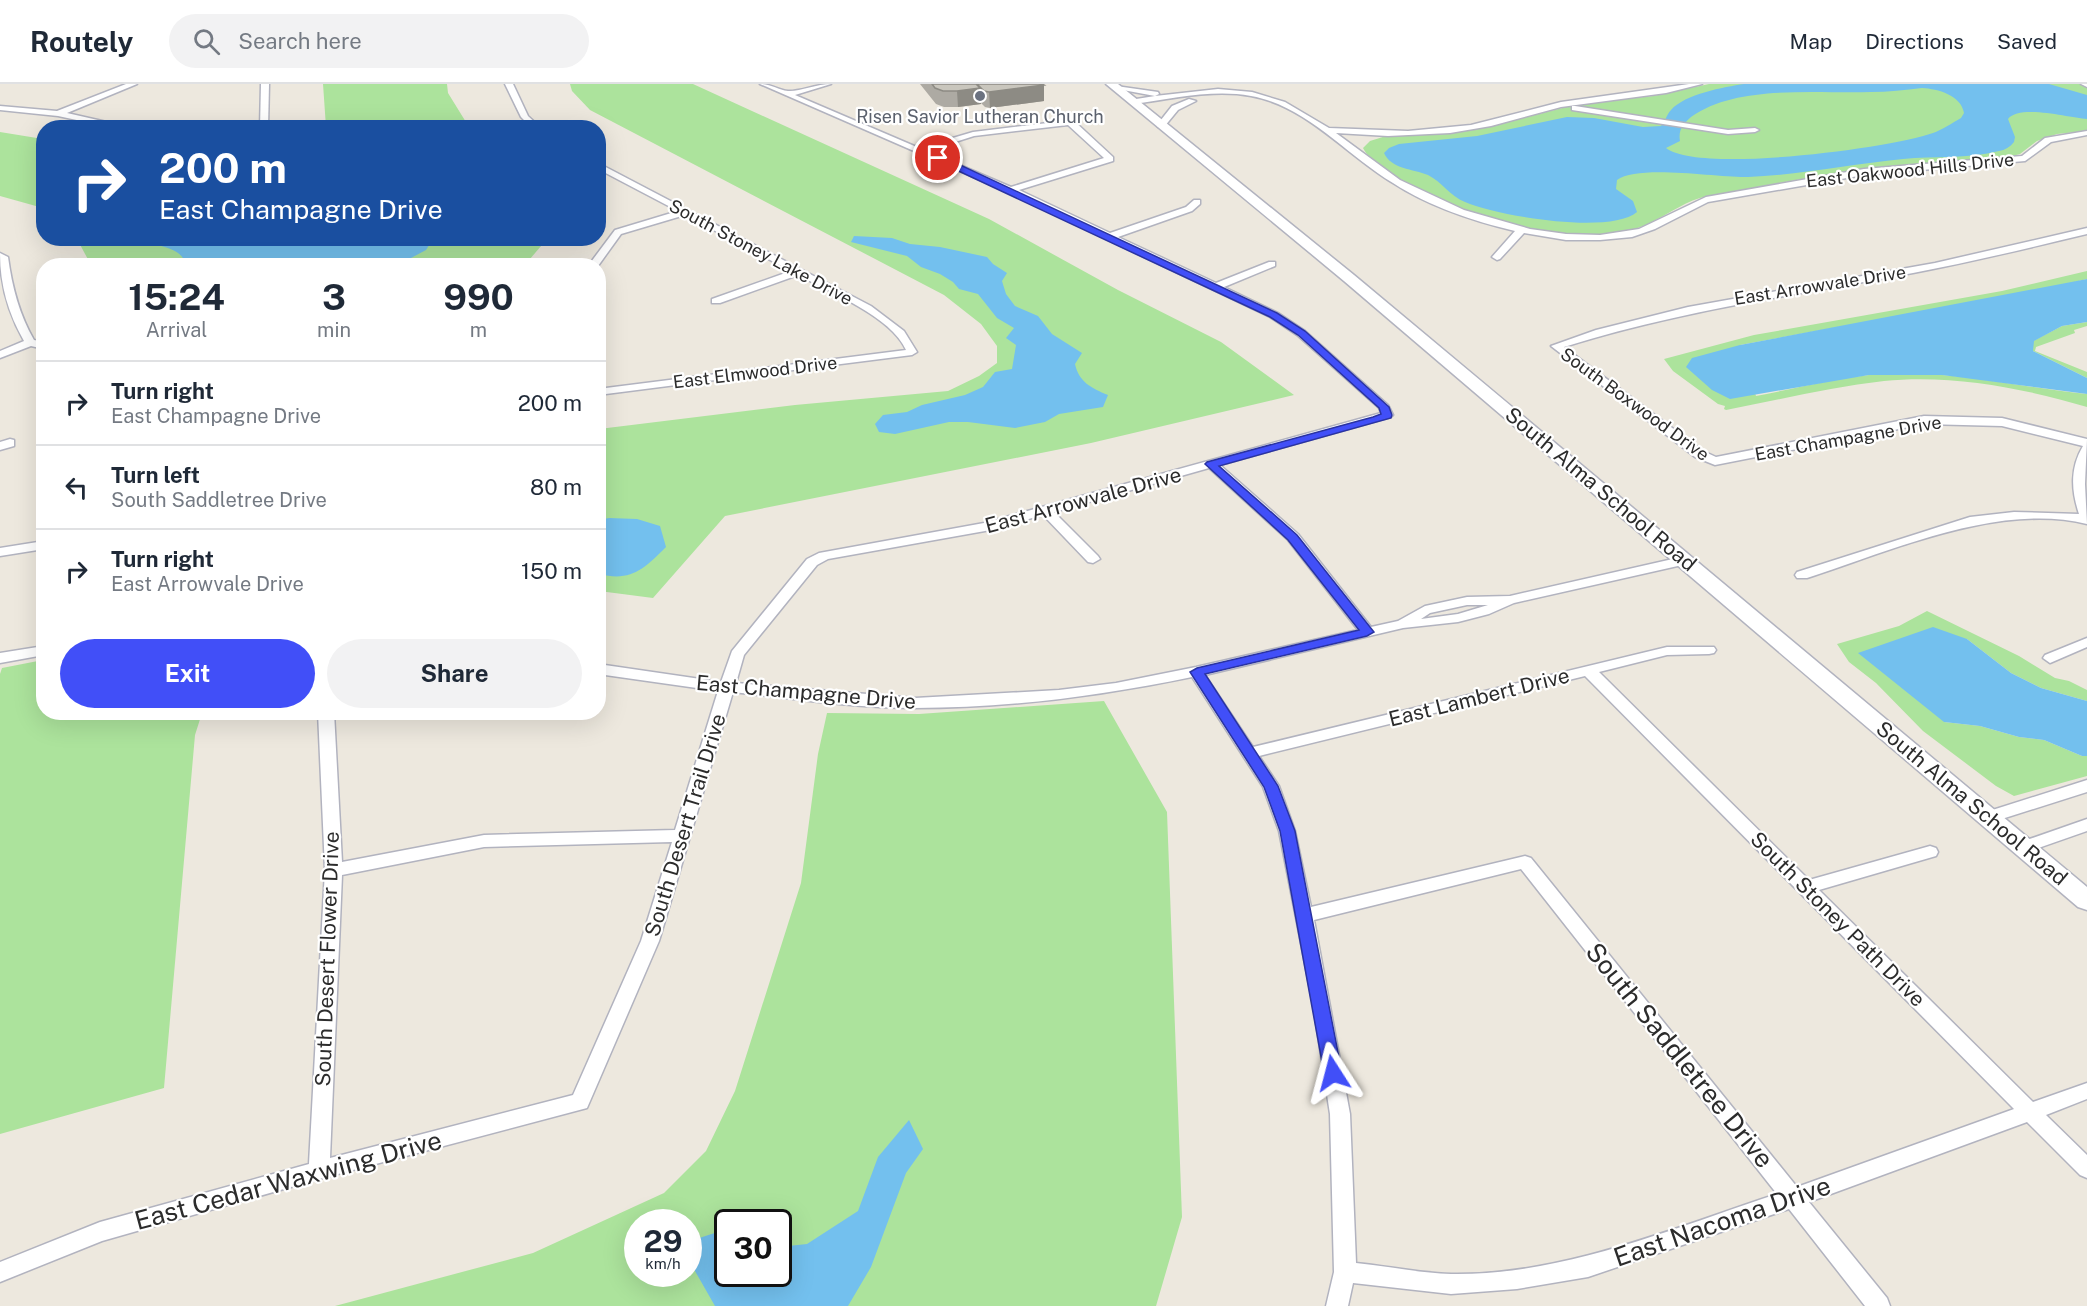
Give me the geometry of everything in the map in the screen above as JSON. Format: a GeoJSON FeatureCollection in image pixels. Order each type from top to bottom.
{"type":"FeatureCollection","features":[{"type":"Feature","properties":{"kind":"main road","name":"South Alma School Road"},"geometry":{"type":"LineString","coordinates":[[1113,86],[1341,270],[2087,900]]}},
{"type":"Feature","properties":{"kind":"street"},"geometry":{"type":"LineString","coordinates":[[58,114],[132,84]]}},
{"type":"Feature","properties":{"kind":"street"},"geometry":{"type":"LineString","coordinates":[[264,120],[265,84]]}},
{"type":"Feature","properties":{"kind":"street"},"geometry":{"type":"LineString","coordinates":[[509,84],[528,120]]}},
{"type":"Feature","properties":{"kind":"street"},"geometry":{"type":"LineString","coordinates":[[764,84],[1011,190],[1216,287],[1272,264]]}},
{"type":"Feature","properties":{"kind":"street"},"geometry":{"type":"LineString","coordinates":[[788,94],[827,84]]}},
{"type":"Feature","properties":{"kind":"street","name":"East Oakwood Hills Drive"},"geometry":{"type":"LineString","coordinates":[[1326,130],[1379,134],[1449,130],[1489,125],[1551,106],[1647,94],[1698,84]]}},
{"type":"Feature","properties":{"kind":"street","name":"East Oakwood Hills Drive"},"geometry":{"type":"LineString","coordinates":[[1113,86],[1188,98]]}},
{"type":"Feature","properties":{"kind":"street","name":"East Oakwood Hills Drive"},"geometry":{"type":"LineString","coordinates":[[1136,105],[1227,94],[1257,99],[1309,120],[1359,146],[1383,173],[1432,199],[1520,231],[1588,238],[1632,234],[1663,223],[1689,206],[1706,200],[1864,172],[2025,158],[2048,140],[2087,133]]}},
{"type":"Feature","properties":{"kind":"street","name":"East Oakwood Hills Drive"},"geometry":{"type":"LineString","coordinates":[[1161,125],[1174,108],[1188,98]]}},
{"type":"Feature","properties":{"kind":"street","name":"East Oakwood Hills Drive"},"geometry":{"type":"LineString","coordinates":[[1551,106],[1606,112],[1728,132],[1755,130]]}},
{"type":"Feature","properties":{"kind":"street"},"geometry":{"type":"LineString","coordinates":[[0,108],[58,114],[88,120]]}},
{"type":"Feature","properties":{"kind":"street"},"geometry":{"type":"LineString","coordinates":[[920,150],[973,134],[1070,122],[1110,159],[1011,190]]}},
{"type":"Feature","properties":{"kind":"street","name":"East Oakwood Hills Drive"},"geometry":{"type":"LineString","coordinates":[[1359,146],[1379,134]]}},
{"type":"Feature","properties":{"kind":"street","name":"South Stoney Lake Drive"},"geometry":{"type":"LineString","coordinates":[[606,169],[882,318],[910,345],[912,352]]}},
{"type":"Feature","properties":{"kind":"street"},"geometry":{"type":"LineString","coordinates":[[1109,237],[1189,209],[1197,202]]}},
{"type":"Feature","properties":{"kind":"street"},"geometry":{"type":"LineString","coordinates":[[599,258],[618,232],[684,212]]}},
{"type":"Feature","properties":{"kind":"street"},"geometry":{"type":"LineString","coordinates":[[1497,256],[1520,231]]}},
{"type":"Feature","properties":{"kind":"street","name":"East Arrowvale Drive"},"geometry":{"type":"LineString","coordinates":[[1556,346],[1651,317],[1732,300],[1960,261],[2087,231]]}},
{"type":"Feature","properties":{"kind":"street"},"geometry":{"type":"LineString","coordinates":[[0,255],[3,257],[4,293],[16,320],[30,342]]}},
{"type":"Feature","properties":{"kind":"street"},"geometry":{"type":"LineString","coordinates":[[716,301],[798,272]]}},
{"type":"Feature","properties":{"kind":"street","name":"East Arrowvale Drive"},"geometry":{"type":"LineString","coordinates":[[812,562],[824,556],[985,527],[1387,415],[1384,407],[1301,333],[1274,315],[1216,287]]}},
{"type":"Feature","properties":{"kind":"street"},"geometry":{"type":"LineString","coordinates":[[0,354],[30,342],[36,344]]}},
{"type":"Feature","properties":{"kind":"street","name":"South Boxwood Drive"},"geometry":{"type":"LineString","coordinates":[[1556,346],[1699,454],[1715,461]]}},
{"type":"Feature","properties":{"kind":"street","name":"East Elmwood Drive"},"geometry":{"type":"LineString","coordinates":[[606,391],[912,352]]}},
{"type":"Feature","properties":{"kind":"street","name":"East Champagne Drive"},"geometry":{"type":"LineString","coordinates":[[1715,461],[1924,420],[2002,422],[2087,443]]}},
{"type":"Feature","properties":{"kind":"street"},"geometry":{"type":"LineString","coordinates":[[1802,575],[1970,521],[2028,514],[2087,520],[2078,491],[2078,470],[2087,448]]}},
{"type":"Feature","properties":{"kind":"street"},"geometry":{"type":"LineString","coordinates":[[1211,464],[1293,537],[1367,632]]}},
{"type":"Feature","properties":{"kind":"street"},"geometry":{"type":"LineString","coordinates":[[1046,511],[1093,559]]}},
{"type":"Feature","properties":{"kind":"street"},"geometry":{"type":"LineString","coordinates":[[0,552],[36,546]]}},
{"type":"Feature","properties":{"kind":"street","name":"East Champagne Drive"},"geometry":{"type":"LineString","coordinates":[[1403,624],[1425,610],[1467,602],[1510,600],[1686,560]]}},
{"type":"Feature","properties":{"kind":"street","name":"South Desert Trail Drive"},"geometry":{"type":"LineString","coordinates":[[580,1102],[650,941],[737,654],[812,562]]}},
{"type":"Feature","properties":{"kind":"street","name":"East Champagne Drive"},"geometry":{"type":"LineString","coordinates":[[606,670],[834,699],[915,703],[1059,695],[1116,688],[1197,672],[1403,624],[1434,624],[1486,612],[1510,600]]}},
{"type":"Feature","properties":{"kind":"street"},"geometry":{"type":"LineString","coordinates":[[1452,605],[1463,617]]}},
{"type":"Feature","properties":{"kind":"street"},"geometry":{"type":"LineString","coordinates":[[2050,658],[2087,642]]}},
{"type":"Feature","properties":{"kind":"street","name":"East Lambert Drive"},"geometry":{"type":"LineString","coordinates":[[1250,753],[1667,651],[1709,650]]}},
{"type":"Feature","properties":{"kind":"street"},"geometry":{"type":"LineString","coordinates":[[0,658],[36,651]]}},
{"type":"Feature","properties":{"kind":"street","name":"South Stoney Path Drive"},"geometry":{"type":"LineString","coordinates":[[1589,671],[2087,1169]]}},
{"type":"Feature","properties":{"kind":"street"},"geometry":{"type":"LineString","coordinates":[[1197,672],[1271,786],[1287,831],[1305,915],[1340,1114],[1345,1272],[1336,1306]]}},
{"type":"Feature","properties":{"kind":"street","name":"South Desert Flower Drive"},"geometry":{"type":"LineString","coordinates":[[319,1170],[334,870],[326,720]]}},
{"type":"Feature","properties":{"kind":"street"},"geometry":{"type":"LineString","coordinates":[[1989,817],[2087,786]]}},
{"type":"Feature","properties":{"kind":"street"},"geometry":{"type":"LineString","coordinates":[[2024,847],[2087,825]]}},
{"type":"Feature","properties":{"kind":"street"},"geometry":{"type":"LineString","coordinates":[[334,870],[484,841],[683,836]]}},
{"type":"Feature","properties":{"kind":"street"},"geometry":{"type":"LineString","coordinates":[[1807,887],[1930,852]]}},
{"type":"Feature","properties":{"kind":"street","name":"South Saddletree Drive"},"geometry":{"type":"LineString","coordinates":[[1305,915],[1525,862],[1879,1306]]}},
{"type":"Feature","properties":{"kind":"street","name":"East Nacoma Drive"},"geometry":{"type":"LineString","coordinates":[[1345,1272],[1451,1284],[1517,1280],[1588,1267],[1794,1198],[2087,1091]]}},
{"type":"Feature","properties":{"kind":"street","name":"East Cedar Waxwing Drive"},"geometry":{"type":"LineString","coordinates":[[0,1272],[100,1232],[319,1170],[580,1102]]}},
{"type":"Feature","properties":{"kind":"green space"},"geometry":{"type":"Polygon","coordinates":[[[323,84],[447,84],[448,93],[465,120],[326,120],[323,84]]]}},
{"type":"Feature","properties":{"kind":"green space"},"geometry":{"type":"Polygon","coordinates":[[[570,84],[693,84],[989,219],[1118,290],[1221,342],[1294,395],[1091,443],[725,516],[653,598],[606,592],[606,428],[795,405],[948,391],[979,376],[997,363],[997,346],[981,324],[944,295],[590,110],[572,91],[570,84]]]}},
{"type":"Feature","properties":{"kind":"green space"},"geometry":{"type":"Polygon","coordinates":[[[1709,84],[2081,84],[2087,87],[2087,131],[2057,134],[2037,141],[2020,154],[1997,160],[1847,173],[1707,196],[1685,204],[1638,228],[1594,235],[1536,231],[1481,216],[1433,196],[1388,172],[1372,160],[1363,148],[1370,141],[1386,136],[1434,134],[1484,128],[1578,104],[1653,96],[1709,84]]]}},
{"type":"Feature","properties":{"kind":"green space"},"geometry":{"type":"Polygon","coordinates":[[[0,132],[36,138],[36,206],[0,196],[0,132]]]}},
{"type":"Feature","properties":{"kind":"green space"},"geometry":{"type":"Polygon","coordinates":[[[81,246],[541,246],[531,258],[87,258],[81,246]]]}},
{"type":"Feature","properties":{"kind":"green space"},"geometry":{"type":"Polygon","coordinates":[[[2087,271],[2087,279],[2050,288],[1740,345],[1756,396],[1855,377],[1896,373],[1951,376],[2087,394],[2087,407],[1987,384],[1909,379],[1844,387],[1726,410],[1725,406],[1718,404],[1673,371],[1664,359],[1754,335],[2002,291],[2087,271]]]}},
{"type":"Feature","properties":{"kind":"green space"},"geometry":{"type":"Polygon","coordinates":[[[2087,322],[2087,326],[2074,330],[2075,333],[2036,347],[2035,351],[2087,372],[2087,378],[2033,351],[2033,341],[2062,326],[2087,322]]]}},
{"type":"Feature","properties":{"kind":"green space"},"geometry":{"type":"Polygon","coordinates":[[[1927,611],[2019,656],[2055,678],[2069,681],[2087,690],[2087,701],[2041,688],[2011,673],[1967,639],[1944,722],[1980,726],[2019,737],[2044,740],[2087,756],[2087,776],[2014,796],[1996,786],[1923,731],[1876,683],[1849,662],[1837,644],[1899,626],[1927,611]]]}},
{"type":"Feature","properties":{"kind":"green space"},"geometry":{"type":"Polygon","coordinates":[[[36,661],[36,720],[200,720],[195,735],[164,1088],[0,1134],[0,674],[2,668],[36,661]]]}},
{"type":"Feature","properties":{"kind":"green space"},"geometry":{"type":"Polygon","coordinates":[[[1104,701],[1167,812],[1182,1217],[1156,1306],[335,1306],[533,1253],[624,1211],[624,1287],[702,1287],[702,1209],[629,1209],[664,1193],[706,1151],[735,1091],[801,883],[818,754],[827,713],[919,714],[1104,701]]]}},
{"type":"Feature","properties":{"kind":"water"},"geometry":{"type":"Polygon","coordinates":[[[1744,84],[2049,84],[2087,95],[2087,119],[2034,112],[2014,115],[2008,119],[2015,137],[2014,142],[2001,151],[1987,154],[1903,159],[1748,177],[1660,172],[1627,175],[1617,180],[1616,189],[1633,201],[1637,212],[1623,219],[1603,222],[1553,221],[1480,207],[1465,202],[1450,193],[1428,175],[1397,165],[1384,153],[1399,144],[1477,136],[1567,117],[1594,118],[1643,127],[1661,126],[1677,104],[1705,92],[1744,84]],[[1928,89],[1778,93],[1731,99],[1691,117],[1682,128],[1680,141],[1666,148],[1685,155],[1716,159],[1754,159],[1839,151],[1911,139],[1940,130],[1961,118],[1964,113],[1954,97],[1928,89]]]}},
{"type":"Feature","properties":{"kind":"water"},"geometry":{"type":"Polygon","coordinates":[[[854,236],[892,238],[910,244],[940,247],[987,257],[1007,273],[1002,281],[1006,294],[1015,306],[1038,316],[1052,334],[1082,353],[1075,364],[1077,370],[1087,384],[1108,395],[1103,407],[1059,414],[1045,422],[1015,428],[949,422],[895,434],[879,432],[875,424],[883,415],[907,412],[922,405],[965,395],[983,387],[995,372],[1012,369],[1016,345],[1006,338],[1014,328],[997,318],[978,294],[959,289],[953,282],[921,267],[907,256],[851,242],[854,236]]]}},
{"type":"Feature","properties":{"kind":"water"},"geometry":{"type":"Polygon","coordinates":[[[162,246],[429,246],[426,250],[411,258],[183,258],[172,249],[162,246]]]}},
{"type":"Feature","properties":{"kind":"water"},"geometry":{"type":"Polygon","coordinates":[[[2087,279],[2087,322],[2062,326],[2034,341],[2033,351],[2087,378],[2087,394],[1942,375],[1869,375],[1730,399],[1712,390],[1686,367],[1692,358],[1740,345],[2087,279]]]}},
{"type":"Feature","properties":{"kind":"water"},"geometry":{"type":"Polygon","coordinates":[[[606,519],[637,519],[660,526],[666,547],[651,562],[636,572],[620,576],[606,575],[606,519]]]}},
{"type":"Feature","properties":{"kind":"water"},"geometry":{"type":"Polygon","coordinates":[[[1933,627],[1967,639],[2011,673],[2041,688],[2087,701],[2087,756],[2044,740],[2019,737],[1980,726],[1944,722],[1858,653],[1933,627]]]}},
{"type":"Feature","properties":{"kind":"water"},"geometry":{"type":"Polygon","coordinates":[[[909,1120],[923,1149],[906,1173],[871,1267],[848,1306],[715,1306],[702,1283],[702,1237],[714,1233],[714,1287],[792,1287],[792,1246],[807,1244],[858,1211],[878,1157],[909,1120]]]}},
{"type":"Feature","properties":{"kind":"building"},"geometry":{"type":"Polygon","coordinates":[[[932,84],[976,84],[980,88],[943,91],[932,84]]]}},
{"type":"Feature","properties":{"kind":"building"},"geometry":{"type":"Polygon","coordinates":[[[977,84],[1044,85],[989,92],[984,91],[977,84]]]}},
{"type":"Feature","properties":{"kind":"place","name":"Risen Savior Lutheran Church"},"geometry":{"type":"Point","coordinates":[980,96]}},
{"type":"Feature","properties":{"kind":"route"},"geometry":{"type":"LineString","coordinates":[[938,158],[1011,190],[1274,315],[1301,333],[1384,407],[1387,415],[1377,419],[1211,464],[1293,537],[1367,632],[1197,672],[1271,786],[1287,831],[1305,915],[1333,1073]]}}]}
